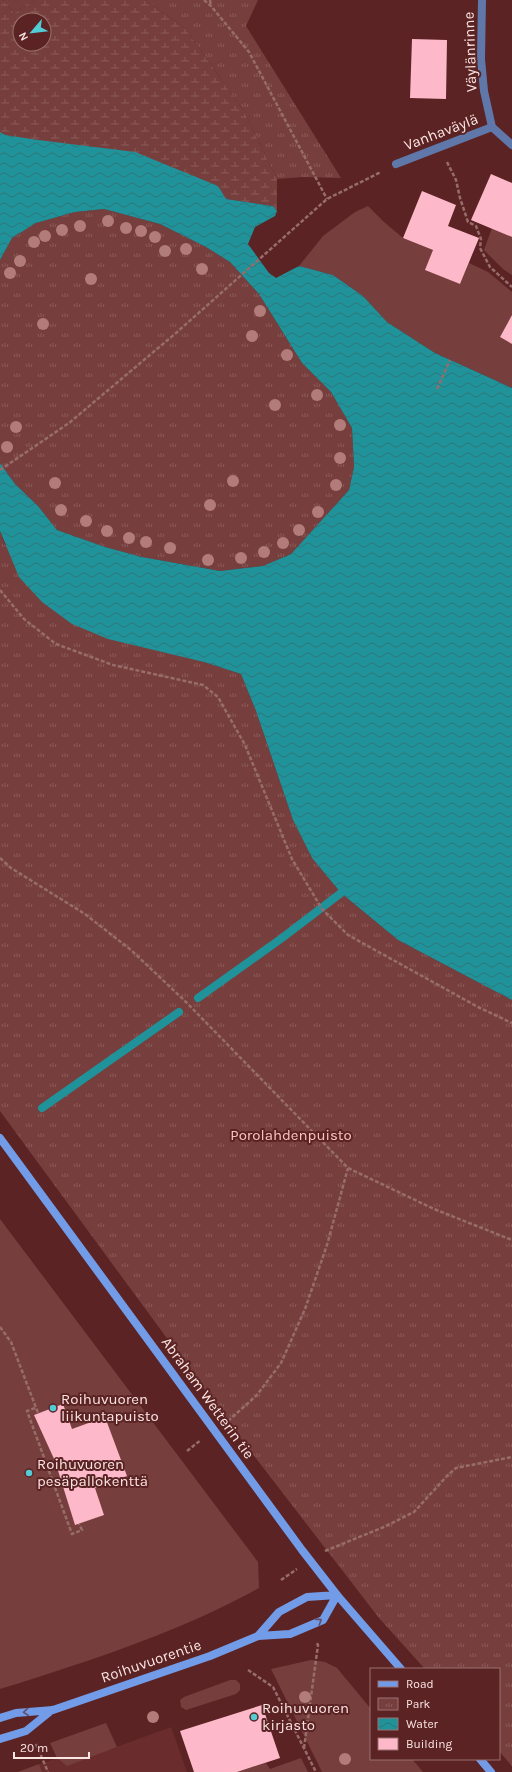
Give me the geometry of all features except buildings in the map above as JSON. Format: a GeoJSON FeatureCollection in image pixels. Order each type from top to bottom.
{"type":"FeatureCollection","features":[{"type":"Feature","properties":{"kind":"main road","name":"Abraham Wetterin tie"},"geometry":{"type":"LineString","coordinates":[[0,1138],[336,1595],[400,1668]]}},
{"type":"Feature","properties":{"kind":"main road","name":"Roihuvuorentie"},"geometry":{"type":"LineString","coordinates":[[258,1636],[279,1612],[308,1597],[336,1595]]}},
{"type":"Feature","properties":{"kind":"main road","name":"Roihuvuorentie"},"geometry":{"type":"LineString","coordinates":[[0,1718],[16,1713],[53,1710],[210,1656],[258,1636],[290,1634],[323,1620],[336,1595]]}},
{"type":"Feature","properties":{"kind":"main road","name":"Roihuvuorentie"},"geometry":{"type":"LineString","coordinates":[[0,1739],[26,1731],[53,1710]]}},
{"type":"Feature","properties":{"kind":"main road"},"geometry":{"type":"LineString","coordinates":[[481,1760],[491,1772]]}},
{"type":"Feature","properties":{"kind":"street","name":"Väylänrinne"},"geometry":{"type":"LineString","coordinates":[[482,0],[481,59],[484,91],[492,127]]}},
{"type":"Feature","properties":{"kind":"street","name":"Vanhaväylä"},"geometry":{"type":"LineString","coordinates":[[396,164],[492,127],[512,145]]}},
{"type":"Feature","properties":{"kind":"path"},"geometry":{"type":"LineString","coordinates":[[204,0],[211,6],[249,52],[327,199]]}},
{"type":"Feature","properties":{"kind":"path"},"geometry":{"type":"LineString","coordinates":[[210,0],[211,6]]}},
{"type":"Feature","properties":{"kind":"path"},"geometry":{"type":"LineString","coordinates":[[439,147],[456,180],[468,222],[476,226],[481,239],[480,248],[490,267],[512,287]]}},
{"type":"Feature","properties":{"kind":"path"},"geometry":{"type":"LineString","coordinates":[[0,470],[69,423],[176,333],[327,199],[396,164]]}},
{"type":"Feature","properties":{"kind":"path"},"geometry":{"type":"LineString","coordinates":[[437,388],[450,360]]}},
{"type":"Feature","properties":{"kind":"path"},"geometry":{"type":"LineString","coordinates":[[0,590],[24,619],[56,644],[113,666],[203,685],[218,696],[245,745],[292,859],[321,908],[348,935],[478,1007],[512,1023]]}},
{"type":"Feature","properties":{"kind":"path"},"geometry":{"type":"LineString","coordinates":[[0,858],[11,868],[85,914],[131,950],[187,1003],[348,1168],[434,1209],[512,1240]]}},
{"type":"Feature","properties":{"kind":"path"},"geometry":{"type":"LineString","coordinates":[[214,1430],[234,1417],[257,1395],[281,1363],[305,1309],[322,1259],[348,1168]]}},
{"type":"Feature","properties":{"kind":"path"},"geometry":{"type":"LineString","coordinates":[[0,1327],[11,1342],[38,1413]]}},
{"type":"Feature","properties":{"kind":"path"},"geometry":{"type":"LineString","coordinates":[[35,1408],[27,1410],[72,1534],[82,1530],[79,1524]]}},
{"type":"Feature","properties":{"kind":"path"},"geometry":{"type":"LineString","coordinates":[[326,1551],[384,1527],[414,1512],[456,1468],[512,1457]]}},
{"type":"Feature","properties":{"kind":"path"},"geometry":{"type":"LineString","coordinates":[[304,1748],[318,1645]]}},
{"type":"Feature","properties":{"kind":"path"},"geometry":{"type":"LineString","coordinates":[[248,1670],[274,1687],[316,1772]]}},
{"type":"Feature","properties":{"kind":"path"},"geometry":{"type":"LineString","coordinates":[[35,1742],[48,1772]]}},
{"type":"Feature","properties":{"kind":"shaded area"},"geometry":{"type":"Polygon","coordinates":[[[171,1727],[187,1772],[18,1772],[57,1758],[67,1765],[171,1727]]]}},
{"type":"Feature","properties":{"kind":"green space"},"geometry":{"type":"Polygon","coordinates":[[[0,0],[3,0],[13,12],[12,52],[52,52],[52,12],[16,12],[35,0],[145,0],[186,29],[245,113],[277,179],[277,211],[273,206],[226,199],[0,145],[0,0]]]}},
{"type":"Feature","properties":{"kind":"green space"},"geometry":{"type":"Polygon","coordinates":[[[3,0],[35,0],[16,12],[13,12],[3,0]]]}},
{"type":"Feature","properties":{"kind":"green space"},"geometry":{"type":"Polygon","coordinates":[[[145,0],[258,0],[246,26],[341,178],[303,177],[277,179],[245,113],[186,29],[145,0]]]}},
{"type":"Feature","properties":{"kind":"green space"},"geometry":{"type":"Polygon","coordinates":[[[368,206],[403,238],[433,250],[426,270],[460,284],[469,263],[488,272],[512,292],[512,315],[500,337],[512,344],[512,388],[435,353],[387,322],[363,296],[333,275],[299,266],[323,236],[355,212],[368,206]]]}},
{"type":"Feature","properties":{"kind":"green space"},"geometry":{"type":"Polygon","coordinates":[[[104,209],[160,224],[206,247],[230,262],[259,294],[302,363],[331,392],[352,428],[354,467],[349,490],[291,554],[263,566],[220,571],[142,557],[105,547],[57,530],[38,506],[15,484],[0,463],[0,260],[12,238],[36,223],[75,212],[104,209]]]}},
{"type":"Feature","properties":{"kind":"green space"},"geometry":{"type":"Polygon","coordinates":[[[492,228],[512,237],[512,275],[503,269],[484,250],[492,228]]]}},
{"type":"Feature","properties":{"kind":"green space","name":"Porolahdenpuisto"},"geometry":{"type":"Polygon","coordinates":[[[0,531],[5,545],[204,662],[241,674],[256,711],[293,820],[312,858],[341,893],[398,940],[512,1000],[512,1766],[500,1752],[500,1668],[424,1668],[379,1618],[238,1435],[0,1111],[0,531]]]}},
{"type":"Feature","properties":{"kind":"green space"},"geometry":{"type":"Polygon","coordinates":[[[0,1219],[258,1562],[259,1588],[196,1619],[132,1645],[0,1689],[0,1219]]]}},
{"type":"Feature","properties":{"kind":"green space"},"geometry":{"type":"Polygon","coordinates":[[[311,1660],[325,1662],[337,1668],[370,1708],[370,1760],[413,1760],[423,1772],[322,1772],[271,1669],[311,1660]]]}},
{"type":"Feature","properties":{"kind":"green space"},"geometry":{"type":"Polygon","coordinates":[[[230,1680],[236,1680],[240,1684],[240,1690],[236,1694],[186,1710],[181,1707],[180,1700],[184,1697],[230,1680]]]}},
{"type":"Feature","properties":{"kind":"green space"},"geometry":{"type":"Polygon","coordinates":[[[106,1723],[117,1747],[67,1766],[57,1758],[50,1743],[106,1723]]]}},
{"type":"Feature","properties":{"kind":"green space"},"geometry":{"type":"Polygon","coordinates":[[[301,1758],[308,1772],[237,1772],[266,1763],[270,1769],[301,1758]]]}},
{"type":"Feature","properties":{"kind":"green space"},"geometry":{"type":"Polygon","coordinates":[[[39,1764],[42,1772],[18,1772],[39,1764]]]}},
{"type":"Feature","properties":{"kind":"water"},"geometry":{"type":"Polygon","coordinates":[[[0,132],[5,135],[38,140],[135,152],[218,186],[226,199],[273,206],[277,211],[275,216],[255,227],[248,244],[269,273],[276,278],[299,266],[333,275],[363,296],[387,322],[435,353],[512,388],[512,1000],[398,940],[341,893],[312,858],[293,820],[256,711],[241,674],[204,662],[108,639],[72,624],[42,602],[19,577],[0,531],[0,463],[15,484],[38,506],[57,530],[105,547],[142,557],[220,571],[263,566],[291,554],[349,490],[354,467],[352,428],[331,392],[302,363],[259,294],[230,262],[206,247],[160,224],[104,209],[75,212],[36,223],[12,238],[0,260],[0,132]]]}},
{"type":"Feature","properties":{"kind":"waterway"},"geometry":{"type":"LineString","coordinates":[[198,998],[282,938],[341,893]]}},
{"type":"Feature","properties":{"kind":"waterway"},"geometry":{"type":"LineString","coordinates":[[42,1108],[179,1012]]}},
{"type":"Feature","properties":{"kind":"place","name":"Roihuvuoren liikuntapuisto"},"geometry":{"type":"Point","coordinates":[53,1408]}},
{"type":"Feature","properties":{"kind":"place","name":"Roihuvuoren pesäpallokenttä"},"geometry":{"type":"Point","coordinates":[29,1473]}},
{"type":"Feature","properties":{"kind":"place","name":"Roihuvuoren kirjasto"},"geometry":{"type":"Point","coordinates":[254,1717]}}]}
